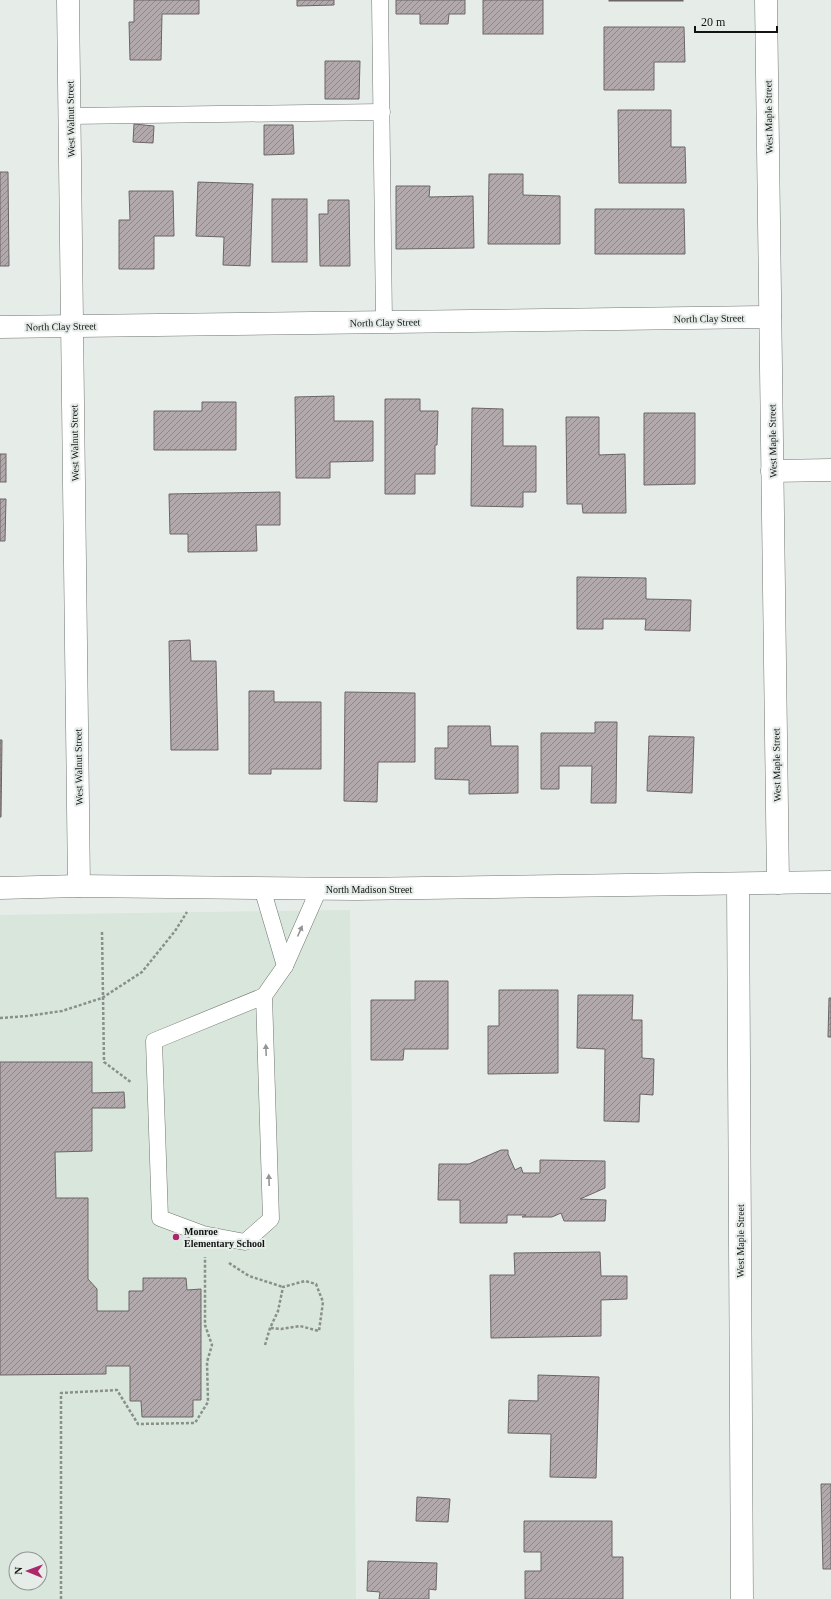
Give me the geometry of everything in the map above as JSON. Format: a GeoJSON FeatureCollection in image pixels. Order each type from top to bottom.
{"type":"FeatureCollection","features":[{"type":"Feature","properties":{"kind":"street","name":"West Walnut Street"},"geometry":{"type":"LineString","coordinates":[[68,0],[79,886]]}},
{"type":"Feature","properties":{"kind":"street","name":"West Maple Street"},"geometry":{"type":"LineString","coordinates":[[766,0],[778,883]]}},
{"type":"Feature","properties":{"kind":"street","name":"North Clay Street"},"geometry":{"type":"LineString","coordinates":[[0,327],[770,317]]}},
{"type":"Feature","properties":{"kind":"street"},"geometry":{"type":"LineString","coordinates":[[772,471],[831,470]]}},
{"type":"Feature","properties":{"kind":"street"},"geometry":{"type":"LineString","coordinates":[[778,883],[831,882]]}},
{"type":"Feature","properties":{"kind":"street","name":"North Madison Street"},"geometry":{"type":"LineString","coordinates":[[0,888],[79,886],[319,889],[778,883]]}},
{"type":"Feature","properties":{"kind":"street","name":"West Maple Street"},"geometry":{"type":"LineString","coordinates":[[738,884],[742,1599]]}},
{"type":"Feature","properties":{"kind":"lane"},"geometry":{"type":"LineString","coordinates":[[380,0],[384,322]]}},
{"type":"Feature","properties":{"kind":"lane"},"geometry":{"type":"LineString","coordinates":[[70,116],[382,112]]}},
{"type":"Feature","properties":{"kind":"lane"},"geometry":{"type":"LineString","coordinates":[[262,888],[285,966]]}},
{"type":"Feature","properties":{"kind":"lane"},"geometry":{"type":"LineString","coordinates":[[264,996],[271,1219],[245,1242],[203,1234],[160,1218],[154,1041],[264,996],[285,966],[319,889]]}},
{"type":"Feature","properties":{"kind":"path"},"geometry":{"type":"LineString","coordinates":[[0,1018],[62,1011],[102,998],[142,972],[175,932],[202,888]]}},
{"type":"Feature","properties":{"kind":"path"},"geometry":{"type":"LineString","coordinates":[[102,932],[104,1062],[137,1086]]}},
{"type":"Feature","properties":{"kind":"path"},"geometry":{"type":"LineString","coordinates":[[61,1599],[61,1392],[117,1390],[138,1424],[195,1422],[208,1402],[207,1362],[212,1345],[205,1325],[205,1257]]}},
{"type":"Feature","properties":{"kind":"path"},"geometry":{"type":"LineString","coordinates":[[226,1261],[250,1276],[283,1288],[305,1281],[316,1284],[323,1302],[319,1331],[300,1326],[281,1329],[270,1328]]}},
{"type":"Feature","properties":{"kind":"path"},"geometry":{"type":"LineString","coordinates":[[265,1345],[270,1328],[278,1311],[283,1288]]}},
{"type":"Feature","properties":{"kind":"shaded area","name":"Monroe Elementary School"},"geometry":{"type":"Polygon","coordinates":[[[350,910],[356,1599],[0,1599],[0,915],[350,910]]]}},
{"type":"Feature","properties":{"kind":"building"},"geometry":{"type":"Polygon","coordinates":[[[134,0],[199,0],[199,14],[162,14],[161,60],[130,60],[129,22],[134,22],[134,0]]]}},
{"type":"Feature","properties":{"kind":"building"},"geometry":{"type":"Polygon","coordinates":[[[297,0],[334,0],[334,5],[297,6],[297,0]]]}},
{"type":"Feature","properties":{"kind":"building"},"geometry":{"type":"Polygon","coordinates":[[[396,0],[465,0],[465,14],[449,14],[448,24],[420,24],[420,14],[396,14],[396,0]]]}},
{"type":"Feature","properties":{"kind":"building"},"geometry":{"type":"Polygon","coordinates":[[[483,0],[543,0],[543,34],[483,34],[483,0]]]}},
{"type":"Feature","properties":{"kind":"building"},"geometry":{"type":"Polygon","coordinates":[[[683,0],[683,1],[609,1],[683,0]]]}},
{"type":"Feature","properties":{"kind":"building"},"geometry":{"type":"Polygon","coordinates":[[[604,27],[684,27],[685,62],[654,62],[654,90],[604,90],[604,27]]]}},
{"type":"Feature","properties":{"kind":"building"},"geometry":{"type":"Polygon","coordinates":[[[325,61],[360,61],[359,99],[325,99],[325,61]]]}},
{"type":"Feature","properties":{"kind":"building"},"geometry":{"type":"Polygon","coordinates":[[[618,110],[671,110],[671,147],[685,147],[686,183],[619,183],[618,110]]]}},
{"type":"Feature","properties":{"kind":"building"},"geometry":{"type":"Polygon","coordinates":[[[134,124],[154,126],[153,143],[133,142],[134,124]]]}},
{"type":"Feature","properties":{"kind":"building"},"geometry":{"type":"Polygon","coordinates":[[[264,125],[293,125],[294,154],[264,155],[264,125]]]}},
{"type":"Feature","properties":{"kind":"building"},"geometry":{"type":"Polygon","coordinates":[[[0,172],[8,172],[9,266],[0,266],[0,172]]]}},
{"type":"Feature","properties":{"kind":"building"},"geometry":{"type":"Polygon","coordinates":[[[489,174],[523,174],[523,195],[560,196],[560,244],[488,244],[489,174]]]}},
{"type":"Feature","properties":{"kind":"building"},"geometry":{"type":"Polygon","coordinates":[[[198,182],[253,184],[250,266],[223,265],[224,237],[196,236],[198,182]]]}},
{"type":"Feature","properties":{"kind":"building"},"geometry":{"type":"Polygon","coordinates":[[[396,186],[430,186],[429,197],[473,196],[474,248],[396,249],[396,186]]]}},
{"type":"Feature","properties":{"kind":"building"},"geometry":{"type":"Polygon","coordinates":[[[129,191],[173,191],[174,236],[154,236],[154,269],[119,269],[119,220],[130,220],[129,191]]]}},
{"type":"Feature","properties":{"kind":"building"},"geometry":{"type":"Polygon","coordinates":[[[272,199],[307,199],[307,262],[272,262],[272,199]]]}},
{"type":"Feature","properties":{"kind":"building"},"geometry":{"type":"Polygon","coordinates":[[[328,200],[349,200],[350,266],[320,266],[319,214],[328,214],[328,200]]]}},
{"type":"Feature","properties":{"kind":"building"},"geometry":{"type":"Polygon","coordinates":[[[595,209],[684,209],[685,254],[595,254],[595,209]]]}},
{"type":"Feature","properties":{"kind":"building"},"geometry":{"type":"Polygon","coordinates":[[[334,396],[334,421],[373,421],[373,461],[330,462],[330,478],[296,478],[295,397],[334,396]]]}},
{"type":"Feature","properties":{"kind":"building"},"geometry":{"type":"Polygon","coordinates":[[[385,399],[420,399],[420,411],[438,411],[437,445],[435,445],[435,474],[415,474],[415,494],[385,494],[385,399]]]}},
{"type":"Feature","properties":{"kind":"building"},"geometry":{"type":"Polygon","coordinates":[[[202,402],[236,402],[236,450],[154,450],[154,411],[202,411],[202,402]]]}},
{"type":"Feature","properties":{"kind":"building"},"geometry":{"type":"Polygon","coordinates":[[[472,408],[503,409],[503,446],[536,446],[536,492],[523,492],[523,507],[471,506],[472,408]]]}},
{"type":"Feature","properties":{"kind":"building"},"geometry":{"type":"Polygon","coordinates":[[[644,413],[695,413],[695,484],[644,485],[644,413]]]}},
{"type":"Feature","properties":{"kind":"building"},"geometry":{"type":"Polygon","coordinates":[[[566,417],[599,417],[599,455],[625,454],[626,513],[583,513],[582,504],[567,504],[566,417]]]}},
{"type":"Feature","properties":{"kind":"building"},"geometry":{"type":"Polygon","coordinates":[[[0,454],[6,454],[6,482],[0,482],[0,454]]]}},
{"type":"Feature","properties":{"kind":"building"},"geometry":{"type":"Polygon","coordinates":[[[280,492],[280,525],[256,525],[257,551],[188,552],[188,534],[170,534],[169,494],[280,492]]]}},
{"type":"Feature","properties":{"kind":"building"},"geometry":{"type":"Polygon","coordinates":[[[0,499],[6,499],[5,541],[0,541],[0,499]]]}},
{"type":"Feature","properties":{"kind":"building"},"geometry":{"type":"Polygon","coordinates":[[[577,577],[646,578],[646,599],[691,600],[690,631],[645,630],[646,619],[603,619],[603,629],[577,629],[577,577]]]}},
{"type":"Feature","properties":{"kind":"building"},"geometry":{"type":"Polygon","coordinates":[[[190,640],[191,661],[216,661],[218,750],[171,750],[169,641],[190,640]]]}},
{"type":"Feature","properties":{"kind":"building"},"geometry":{"type":"Polygon","coordinates":[[[249,691],[274,691],[274,702],[321,702],[321,769],[271,769],[271,774],[249,774],[249,691]]]}},
{"type":"Feature","properties":{"kind":"building"},"geometry":{"type":"Polygon","coordinates":[[[345,692],[415,693],[415,762],[378,762],[377,802],[344,801],[345,692]]]}},
{"type":"Feature","properties":{"kind":"building"},"geometry":{"type":"Polygon","coordinates":[[[595,722],[617,722],[616,803],[591,803],[592,766],[559,766],[559,789],[541,789],[541,733],[595,733],[595,722]]]}},
{"type":"Feature","properties":{"kind":"building"},"geometry":{"type":"Polygon","coordinates":[[[448,726],[490,726],[491,746],[518,746],[518,793],[469,794],[469,780],[435,779],[435,748],[448,748],[448,726]]]}},
{"type":"Feature","properties":{"kind":"building"},"geometry":{"type":"Polygon","coordinates":[[[649,736],[694,737],[692,793],[647,791],[649,736]]]}},
{"type":"Feature","properties":{"kind":"building"},"geometry":{"type":"Polygon","coordinates":[[[0,740],[2,740],[1,817],[0,817],[0,740]]]}},
{"type":"Feature","properties":{"kind":"building"},"geometry":{"type":"Polygon","coordinates":[[[415,981],[448,981],[448,1049],[404,1049],[403,1060],[371,1060],[371,1000],[415,1000],[415,981]]]}},
{"type":"Feature","properties":{"kind":"building"},"geometry":{"type":"Polygon","coordinates":[[[499,990],[558,990],[558,1073],[488,1074],[488,1026],[499,1026],[499,990]]]}},
{"type":"Feature","properties":{"kind":"building"},"geometry":{"type":"Polygon","coordinates":[[[578,995],[633,995],[632,1020],[642,1020],[642,1058],[654,1059],[653,1095],[640,1094],[639,1122],[604,1121],[605,1049],[577,1048],[578,995]]]}},
{"type":"Feature","properties":{"kind":"building"},"geometry":{"type":"Polygon","coordinates":[[[829,998],[831,998],[831,1037],[828,1037],[829,998]]]}},
{"type":"Feature","properties":{"kind":"building"},"geometry":{"type":"Polygon","coordinates":[[[0,1062],[92,1062],[92,1093],[124,1092],[125,1108],[92,1108],[92,1151],[55,1152],[56,1198],[88,1198],[88,1279],[97,1289],[97,1311],[129,1311],[129,1291],[143,1291],[143,1278],[186,1278],[187,1290],[201,1289],[201,1400],[193,1400],[193,1417],[142,1417],[141,1401],[130,1401],[130,1366],[106,1366],[106,1374],[0,1375],[0,1062]]]}},
{"type":"Feature","properties":{"kind":"building"},"geometry":{"type":"Polygon","coordinates":[[[501,1150],[508,1150],[508,1154],[515,1170],[521,1167],[523,1173],[540,1173],[540,1160],[605,1161],[605,1188],[580,1199],[606,1200],[605,1221],[564,1221],[561,1213],[552,1217],[522,1217],[526,1215],[507,1215],[507,1223],[460,1223],[460,1200],[438,1200],[439,1164],[469,1164],[501,1150]]]}},
{"type":"Feature","properties":{"kind":"building"},"geometry":{"type":"Polygon","coordinates":[[[600,1252],[601,1276],[627,1276],[627,1299],[601,1300],[601,1336],[491,1338],[490,1275],[515,1275],[514,1253],[600,1252]]]}},
{"type":"Feature","properties":{"kind":"building"},"geometry":{"type":"Polygon","coordinates":[[[538,1375],[599,1377],[596,1478],[550,1477],[551,1434],[508,1433],[509,1400],[538,1401],[538,1375]]]}},
{"type":"Feature","properties":{"kind":"building"},"geometry":{"type":"Polygon","coordinates":[[[821,1484],[831,1484],[831,1569],[823,1569],[821,1484]]]}},
{"type":"Feature","properties":{"kind":"building"},"geometry":{"type":"Polygon","coordinates":[[[417,1497],[450,1499],[448,1522],[416,1521],[417,1497]]]}},
{"type":"Feature","properties":{"kind":"building"},"geometry":{"type":"Polygon","coordinates":[[[524,1521],[612,1521],[612,1557],[623,1557],[623,1599],[525,1599],[525,1571],[541,1571],[541,1552],[524,1552],[524,1521]]]}},
{"type":"Feature","properties":{"kind":"building"},"geometry":{"type":"Polygon","coordinates":[[[368,1561],[437,1563],[436,1590],[429,1589],[429,1599],[379,1599],[380,1592],[367,1591],[368,1561]]]}},
{"type":"Feature","properties":{"kind":"place","name":"Monroe Elementary School"},"geometry":{"type":"Point","coordinates":[176,1237]}}]}
